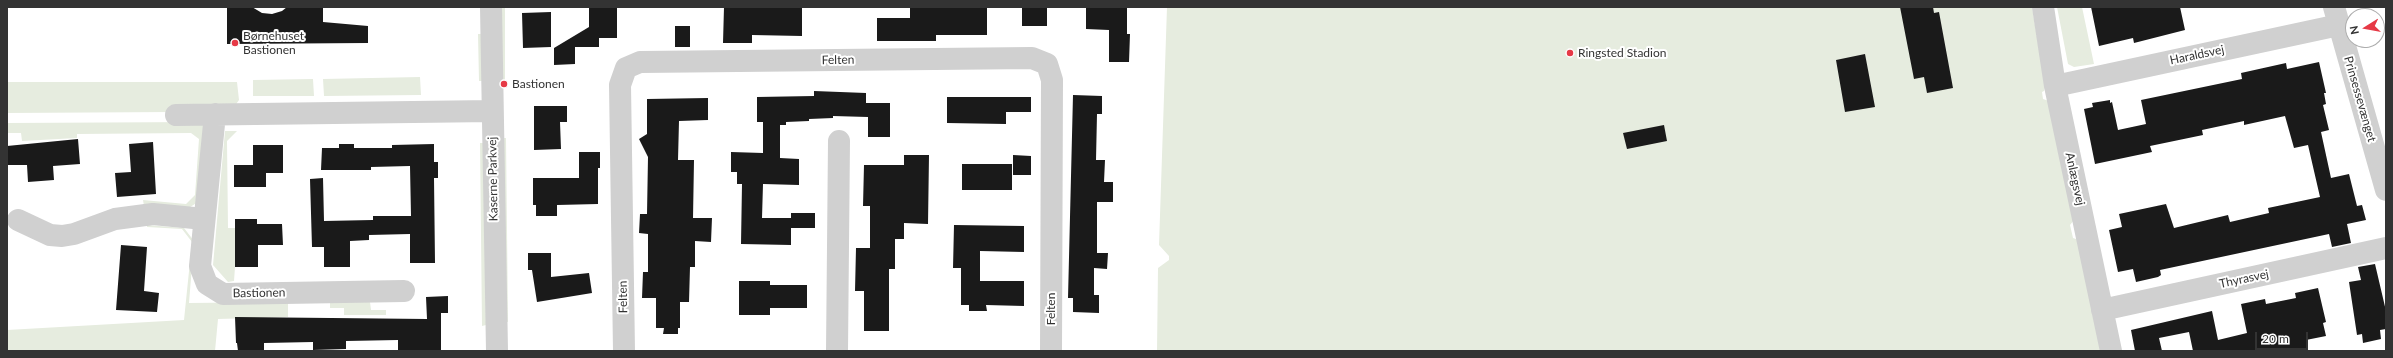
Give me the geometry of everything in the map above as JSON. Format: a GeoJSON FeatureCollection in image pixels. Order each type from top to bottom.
{"type":"FeatureCollection","features":[{"type":"Feature","properties":{"kind":"street","name":"Kaserne Parkvej"},"geometry":{"type":"LineString","coordinates":[[491,7],[497,351]]}},
{"type":"Feature","properties":{"kind":"street","name":"Anlægsvej"},"geometry":{"type":"LineString","coordinates":[[2043,7],[2055,86],[2111,351]]}},
{"type":"Feature","properties":{"kind":"street","name":"Haraldsvej"},"geometry":{"type":"LineString","coordinates":[[2055,86],[2337,16]]}},
{"type":"Feature","properties":{"kind":"street","name":"Prinsessevænget"},"geometry":{"type":"LineString","coordinates":[[2337,16],[2386,190]]}},
{"type":"Feature","properties":{"kind":"street","name":"Felten"},"geometry":{"type":"LineString","coordinates":[[624,351],[620,85],[626,68],[640,62],[1032,58],[1047,64],[1052,80],[1051,351]]}},
{"type":"Feature","properties":{"kind":"street"},"geometry":{"type":"LineString","coordinates":[[176,115],[492,111]]}},
{"type":"Feature","properties":{"kind":"street","name":"Bastionen"},"geometry":{"type":"LineString","coordinates":[[215,114],[200,266],[207,284],[223,294],[404,291]]}},
{"type":"Feature","properties":{"kind":"street"},"geometry":{"type":"LineString","coordinates":[[837,351],[839,141]]}},
{"type":"Feature","properties":{"kind":"street"},"geometry":{"type":"LineString","coordinates":[[18,220],[50,235],[62,236],[74,234],[114,219],[153,214],[204,219]]}},
{"type":"Feature","properties":{"kind":"street","name":"Thyrasvej"},"geometry":{"type":"LineString","coordinates":[[2102,310],[2386,248]]}},
{"type":"Feature","properties":{"kind":"shaded area"},"geometry":{"type":"Polygon","coordinates":[[[500,7],[505,7],[505,85],[503,85],[500,7]]]}},
{"type":"Feature","properties":{"kind":"shaded area"},"geometry":{"type":"Polygon","coordinates":[[[1167,7],[2032,7],[2045,86],[2044,91],[2042,92],[2043,99],[2049,101],[2074,220],[2070,225],[2073,238],[2079,240],[2103,351],[1157,351],[1158,268],[1169,260],[1169,256],[1159,245],[1167,7]]]}},
{"type":"Feature","properties":{"kind":"shaded area"},"geometry":{"type":"Polygon","coordinates":[[[2057,7],[2082,7],[2094,64],[2074,67],[2068,64],[2057,7]]]}},
{"type":"Feature","properties":{"kind":"shaded area"},"geometry":{"type":"Polygon","coordinates":[[[478,34],[482,34],[483,81],[479,81],[478,34]]]}},
{"type":"Feature","properties":{"kind":"shaded area"},"geometry":{"type":"Polygon","coordinates":[[[420,77],[421,95],[324,96],[323,79],[420,77]]]}},
{"type":"Feature","properties":{"kind":"shaded area"},"geometry":{"type":"Polygon","coordinates":[[[313,79],[314,96],[253,96],[253,80],[313,79]]]}},
{"type":"Feature","properties":{"kind":"shaded area"},"geometry":{"type":"Polygon","coordinates":[[[7,82],[237,82],[239,100],[234,107],[173,112],[7,113],[7,82]]]}},
{"type":"Feature","properties":{"kind":"shaded area"},"geometry":{"type":"Polygon","coordinates":[[[200,122],[205,128],[198,202],[187,209],[144,206],[143,200],[186,204],[195,195],[199,139],[191,133],[77,134],[77,138],[22,141],[21,133],[7,133],[7,123],[200,122]]]}},
{"type":"Feature","properties":{"kind":"shaded area"},"geometry":{"type":"Polygon","coordinates":[[[225,131],[237,131],[227,141],[228,228],[235,228],[234,281],[228,282],[213,265],[225,131]]]}},
{"type":"Feature","properties":{"kind":"shaded area"},"geometry":{"type":"Polygon","coordinates":[[[502,138],[506,138],[508,322],[506,322],[502,138]]]}},
{"type":"Feature","properties":{"kind":"shaded area"},"geometry":{"type":"Polygon","coordinates":[[[480,143],[484,143],[486,325],[482,326],[480,143]]]}},
{"type":"Feature","properties":{"kind":"shaded area"},"geometry":{"type":"Polygon","coordinates":[[[147,225],[184,228],[194,241],[189,303],[288,302],[288,317],[218,319],[215,351],[7,351],[7,330],[184,320],[192,242],[182,229],[147,227],[147,225]]]}},
{"type":"Feature","properties":{"kind":"shaded area"},"geometry":{"type":"Polygon","coordinates":[[[330,302],[370,302],[371,310],[386,310],[386,315],[344,315],[344,308],[330,308],[330,302]]]}},
{"type":"Feature","properties":{"kind":"building"},"geometry":{"type":"Polygon","coordinates":[[[227,7],[252,7],[262,13],[272,14],[282,11],[287,7],[323,7],[323,22],[368,26],[368,43],[227,44],[227,7]]]}},
{"type":"Feature","properties":{"kind":"building"},"geometry":{"type":"Polygon","coordinates":[[[589,7],[617,7],[617,38],[599,38],[599,47],[575,47],[575,64],[554,65],[554,48],[589,27],[589,7]]]}},
{"type":"Feature","properties":{"kind":"building"},"geometry":{"type":"Polygon","coordinates":[[[724,7],[802,7],[802,36],[752,35],[752,43],[723,43],[724,7]]]}},
{"type":"Feature","properties":{"kind":"building"},"geometry":{"type":"Polygon","coordinates":[[[910,7],[987,7],[987,35],[936,35],[936,41],[877,41],[877,18],[910,18],[910,7]]]}},
{"type":"Feature","properties":{"kind":"building"},"geometry":{"type":"Polygon","coordinates":[[[1022,7],[1047,7],[1047,26],[1022,26],[1022,7]]]}},
{"type":"Feature","properties":{"kind":"building"},"geometry":{"type":"Polygon","coordinates":[[[1086,7],[1127,7],[1127,34],[1130,34],[1129,62],[1109,62],[1109,30],[1086,29],[1086,7]]]}},
{"type":"Feature","properties":{"kind":"building"},"geometry":{"type":"Polygon","coordinates":[[[1900,7],[1933,7],[1934,13],[1939,12],[1953,88],[1927,93],[1924,77],[1914,79],[1900,7]]]}},
{"type":"Feature","properties":{"kind":"building"},"geometry":{"type":"Polygon","coordinates":[[[2091,7],[2180,7],[2185,30],[2134,43],[2133,38],[2099,46],[2091,7]]]}},
{"type":"Feature","properties":{"kind":"building"},"geometry":{"type":"Polygon","coordinates":[[[551,12],[551,47],[523,48],[522,13],[551,12]]]}},
{"type":"Feature","properties":{"kind":"building"},"geometry":{"type":"Polygon","coordinates":[[[675,26],[690,26],[690,47],[675,47],[675,26]]]}},
{"type":"Feature","properties":{"kind":"building"},"geometry":{"type":"Polygon","coordinates":[[[1865,54],[1875,107],[1845,112],[1836,60],[1865,54]]]}},
{"type":"Feature","properties":{"kind":"building"},"geometry":{"type":"Polygon","coordinates":[[[2319,62],[2326,93],[2324,93],[2326,104],[2323,105],[2329,130],[2321,132],[2331,178],[2349,174],[2357,206],[2362,205],[2366,220],[2347,224],[2351,243],[2332,247],[2329,234],[2160,270],[2161,275],[2158,277],[2136,282],[2133,269],[2118,272],[2109,230],[2122,227],[2119,214],[2166,204],[2174,228],[2228,215],[2230,222],[2269,213],[2268,208],[2320,197],[2308,145],[2294,148],[2285,116],[2244,125],[2244,121],[2202,130],[2203,135],[2150,146],[2152,152],[2095,164],[2084,109],[2093,107],[2092,103],[2110,100],[2110,103],[2112,102],[2118,130],[2146,124],[2141,100],[2242,79],[2241,73],[2286,63],[2287,69],[2319,62]]]}},
{"type":"Feature","properties":{"kind":"building"},"geometry":{"type":"Polygon","coordinates":[[[814,91],[866,93],[866,103],[890,103],[890,137],[868,137],[868,117],[833,116],[833,118],[786,122],[786,125],[780,125],[780,158],[799,159],[799,185],[763,184],[762,218],[791,218],[791,213],[815,213],[815,228],[791,228],[791,245],[741,244],[742,184],[737,184],[737,172],[731,172],[731,152],[763,153],[763,122],[757,122],[757,97],[814,96],[814,91]]]}},
{"type":"Feature","properties":{"kind":"building"},"geometry":{"type":"Polygon","coordinates":[[[1073,95],[1102,96],[1102,114],[1097,114],[1096,160],[1105,160],[1104,182],[1113,182],[1113,202],[1097,202],[1097,253],[1108,253],[1107,269],[1094,268],[1094,295],[1099,295],[1099,313],[1073,312],[1073,298],[1068,298],[1073,95]]]}},
{"type":"Feature","properties":{"kind":"building"},"geometry":{"type":"Polygon","coordinates":[[[947,97],[1031,97],[1031,112],[1006,112],[1006,124],[947,123],[947,97]]]}},
{"type":"Feature","properties":{"kind":"building"},"geometry":{"type":"Polygon","coordinates":[[[708,98],[708,120],[679,121],[678,160],[694,160],[693,218],[712,218],[711,242],[695,241],[695,267],[690,267],[689,302],[680,302],[680,328],[678,328],[678,334],[663,334],[664,328],[656,328],[656,298],[642,298],[643,272],[648,272],[648,234],[639,233],[640,214],[647,214],[648,157],[639,139],[647,134],[647,99],[708,98]]]}},
{"type":"Feature","properties":{"kind":"building"},"geometry":{"type":"Polygon","coordinates":[[[534,106],[567,106],[567,122],[560,122],[561,149],[534,150],[534,106]]]}},
{"type":"Feature","properties":{"kind":"building"},"geometry":{"type":"Polygon","coordinates":[[[1664,125],[1667,141],[1627,149],[1623,133],[1664,125]]]}},
{"type":"Feature","properties":{"kind":"building"},"geometry":{"type":"Polygon","coordinates":[[[78,139],[80,164],[53,166],[54,180],[28,182],[27,165],[7,165],[7,146],[78,139]]]}},
{"type":"Feature","properties":{"kind":"building"},"geometry":{"type":"Polygon","coordinates":[[[153,142],[156,194],[117,197],[115,173],[131,172],[129,144],[153,142]]]}},
{"type":"Feature","properties":{"kind":"building"},"geometry":{"type":"Polygon","coordinates":[[[339,144],[354,144],[354,148],[392,148],[392,145],[434,144],[434,162],[438,162],[438,178],[434,178],[435,263],[410,263],[410,234],[369,235],[369,240],[350,241],[350,267],[324,267],[324,247],[312,247],[310,179],[323,178],[324,221],[373,220],[373,216],[411,216],[410,166],[371,167],[371,170],[321,170],[322,148],[339,148],[339,144]]]}},
{"type":"Feature","properties":{"kind":"building"},"geometry":{"type":"Polygon","coordinates":[[[253,145],[283,145],[283,173],[266,173],[266,187],[234,187],[234,165],[253,165],[253,145]]]}},
{"type":"Feature","properties":{"kind":"building"},"geometry":{"type":"Polygon","coordinates":[[[579,152],[600,152],[600,168],[598,168],[598,204],[557,205],[557,216],[536,216],[536,205],[533,205],[533,178],[579,178],[579,152]]]}},
{"type":"Feature","properties":{"kind":"building"},"geometry":{"type":"Polygon","coordinates":[[[904,155],[929,155],[928,224],[904,223],[904,239],[895,239],[895,269],[889,269],[889,331],[864,331],[864,291],[855,291],[856,248],[870,248],[870,206],[863,206],[864,165],[904,165],[904,155]]]}},
{"type":"Feature","properties":{"kind":"building"},"geometry":{"type":"Polygon","coordinates":[[[1013,155],[1031,156],[1031,175],[1013,175],[1013,155]]]}},
{"type":"Feature","properties":{"kind":"building"},"geometry":{"type":"Polygon","coordinates":[[[962,164],[1012,164],[1012,190],[962,190],[962,164]]]}},
{"type":"Feature","properties":{"kind":"building"},"geometry":{"type":"Polygon","coordinates":[[[235,219],[257,219],[257,224],[282,224],[283,245],[258,245],[258,267],[235,267],[235,219]]]}},
{"type":"Feature","properties":{"kind":"building"},"geometry":{"type":"Polygon","coordinates":[[[954,225],[1024,226],[1024,252],[980,251],[980,281],[1024,281],[1024,306],[986,305],[987,311],[969,311],[969,305],[961,305],[961,268],[953,268],[954,225]]]}},
{"type":"Feature","properties":{"kind":"building"},"geometry":{"type":"Polygon","coordinates":[[[121,245],[147,247],[144,291],[159,293],[157,312],[116,310],[121,245]]]}},
{"type":"Feature","properties":{"kind":"building"},"geometry":{"type":"Polygon","coordinates":[[[528,253],[551,253],[551,277],[589,273],[592,293],[537,302],[532,270],[528,270],[528,253]]]}},
{"type":"Feature","properties":{"kind":"building"},"geometry":{"type":"Polygon","coordinates":[[[2375,264],[2386,311],[2386,329],[2380,330],[2381,339],[2363,343],[2362,334],[2357,335],[2349,282],[2361,280],[2358,267],[2375,264]]]}},
{"type":"Feature","properties":{"kind":"building"},"geometry":{"type":"Polygon","coordinates":[[[739,281],[770,281],[770,285],[807,285],[807,308],[770,308],[770,315],[739,315],[739,281]]]}},
{"type":"Feature","properties":{"kind":"building"},"geometry":{"type":"Polygon","coordinates":[[[2318,288],[2326,322],[2323,323],[2326,336],[2306,340],[2308,351],[2193,351],[2189,332],[2159,338],[2162,351],[2135,351],[2131,330],[2212,311],[2218,340],[2247,333],[2241,304],[2265,299],[2266,304],[2296,298],[2295,293],[2318,288]]]}},
{"type":"Feature","properties":{"kind":"building"},"geometry":{"type":"Polygon","coordinates":[[[448,296],[448,313],[441,313],[441,351],[398,351],[398,340],[346,341],[346,349],[313,350],[313,342],[264,343],[264,351],[238,351],[236,343],[235,317],[427,319],[426,297],[448,296]]]}},
{"type":"Feature","properties":{"kind":"place","name":"Børnehuset Bastionen"},"geometry":{"type":"Point","coordinates":[235,43]}},
{"type":"Feature","properties":{"kind":"place","name":"Ringsted Stadion"},"geometry":{"type":"Point","coordinates":[1570,53]}},
{"type":"Feature","properties":{"kind":"place","name":"Bastionen"},"geometry":{"type":"Point","coordinates":[504,84]}}]}
